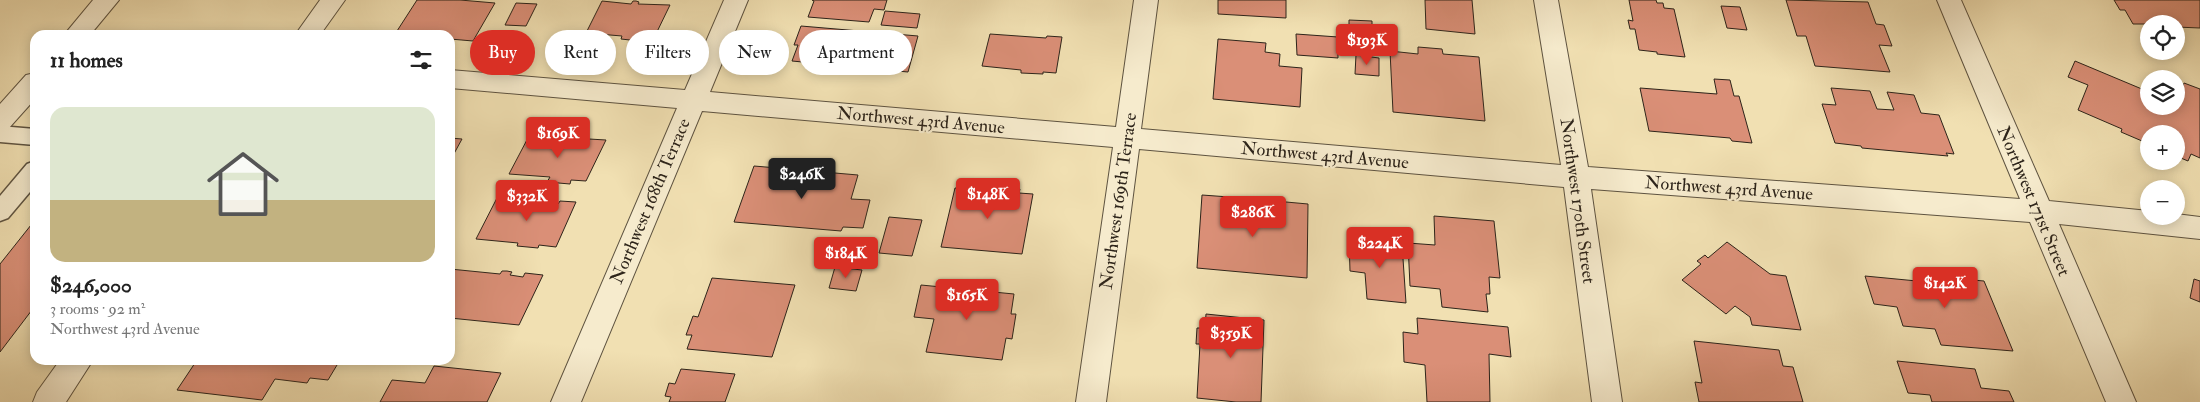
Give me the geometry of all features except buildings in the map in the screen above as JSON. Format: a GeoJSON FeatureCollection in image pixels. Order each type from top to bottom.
{"type":"FeatureCollection","features":[{"type":"Feature","properties":{"kind":"street"},"geometry":{"type":"LineString","coordinates":[[80,30],[107,0]]}},
{"type":"Feature","properties":{"kind":"street"},"geometry":{"type":"LineString","coordinates":[[311,30],[333,0]]}},
{"type":"Feature","properties":{"kind":"street","name":"Northwest 168th Terrace"},"geometry":{"type":"LineString","coordinates":[[566,402],[736,0]]}},
{"type":"Feature","properties":{"kind":"street","name":"Northwest 169th Terrace"},"geometry":{"type":"LineString","coordinates":[[1091,402],[1146,0]]}},
{"type":"Feature","properties":{"kind":"street","name":"Northwest 170th Street"},"geometry":{"type":"LineString","coordinates":[[1546,0],[1576,177],[1607,402]]}},
{"type":"Feature","properties":{"kind":"street","name":"Northwest 171st Street"},"geometry":{"type":"LineString","coordinates":[[1949,0],[2037,211],[2121,402]]}},
{"type":"Feature","properties":{"kind":"street","name":"Northwest 43rd Avenue"},"geometry":{"type":"LineString","coordinates":[[455,79],[1576,177],[2037,211],[2200,228]]}},
{"type":"Feature","properties":{"kind":"street"},"geometry":{"type":"LineString","coordinates":[[0,121],[30,88]]}},
{"type":"Feature","properties":{"kind":"street"},"geometry":{"type":"LineString","coordinates":[[48,402],[74,365]]}},
{"type":"Feature","properties":{"kind":"lane"},"geometry":{"type":"LineString","coordinates":[[0,134],[30,137]]}},
{"type":"Feature","properties":{"kind":"lane"},"geometry":{"type":"LineString","coordinates":[[0,212],[30,176]]}}]}
